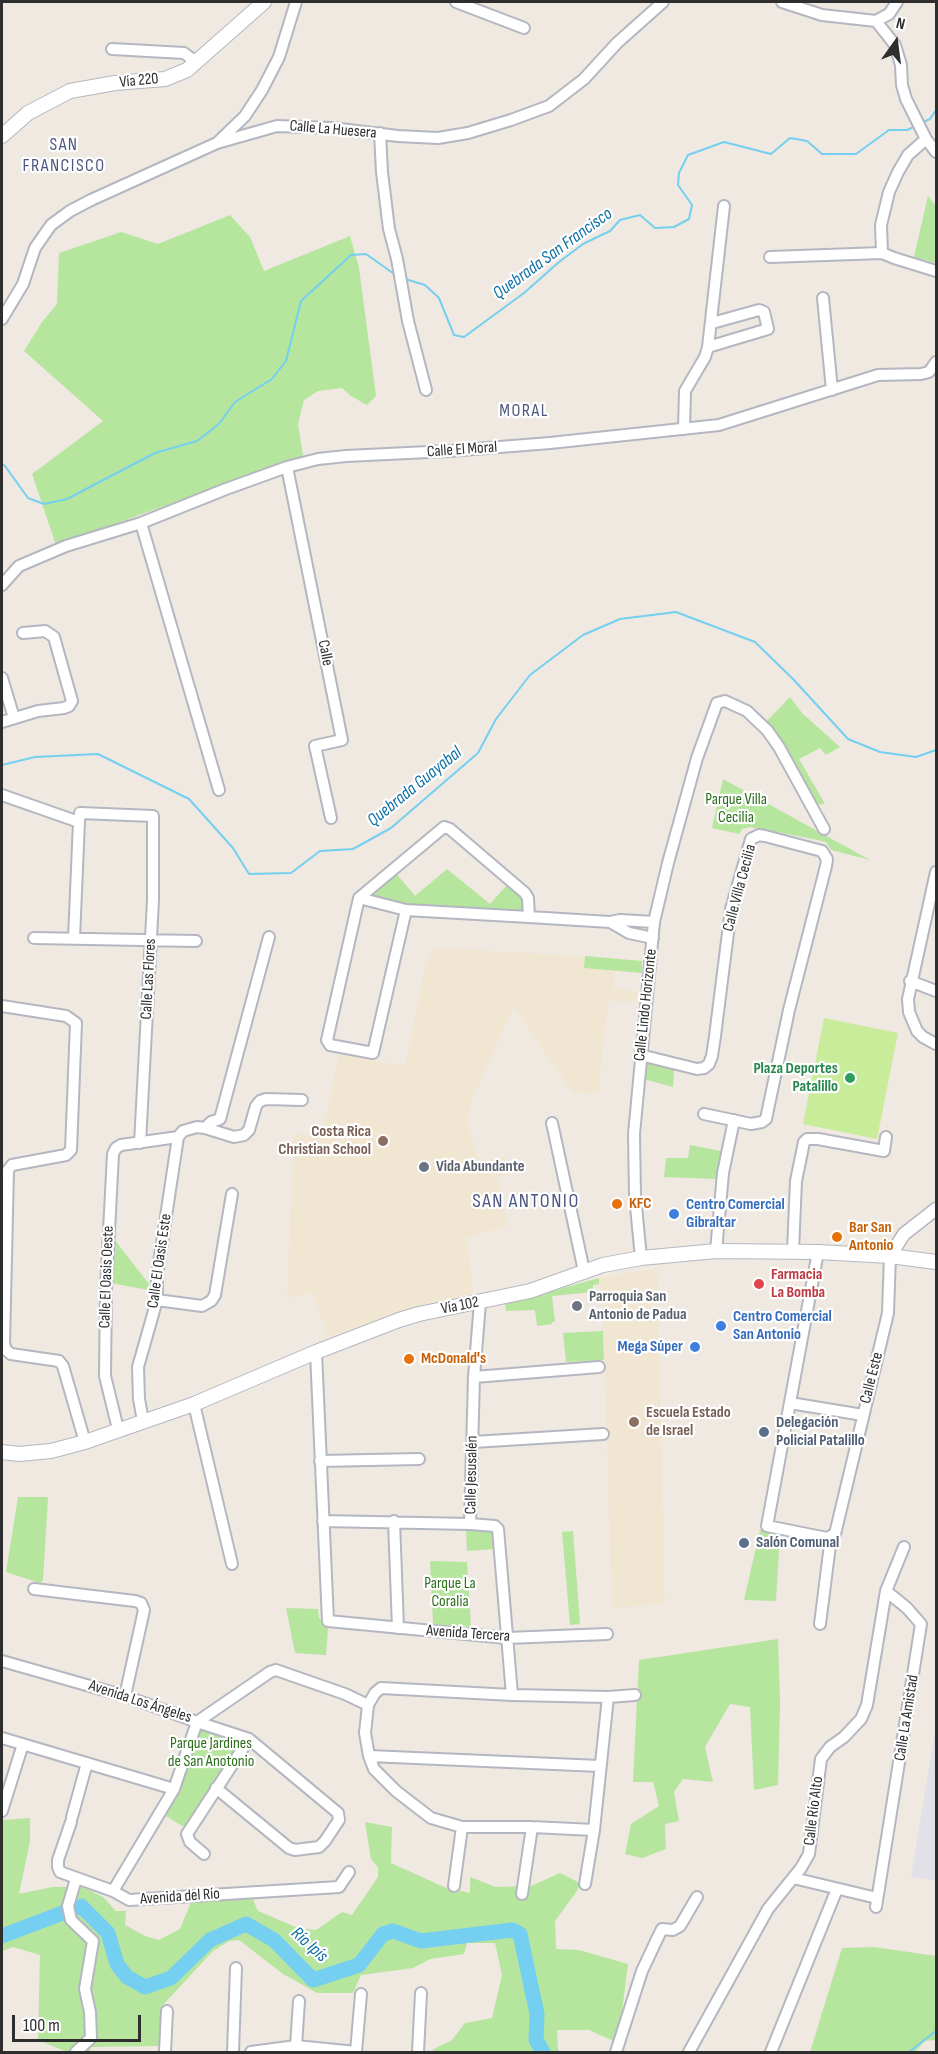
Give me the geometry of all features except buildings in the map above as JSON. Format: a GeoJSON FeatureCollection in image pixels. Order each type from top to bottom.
{"type":"FeatureCollection","features":[{"type":"Feature","properties":{"kind":"main road","name":"Vía 220"},"geometry":{"type":"LineString","coordinates":[[2,136],[28,113],[70,91],[115,83],[165,79],[187,70],[264,2]]}},
{"type":"Feature","properties":{"kind":"main road","name":"Vía 102"},"geometry":{"type":"LineString","coordinates":[[2,1452],[19,1454],[51,1451],[85,1442],[194,1404],[316,1352],[419,1314],[530,1291],[603,1265],[641,1258],[716,1251],[818,1252],[936,1262]]}},
{"type":"Feature","properties":{"kind":"street"},"geometry":{"type":"LineString","coordinates":[[217,143],[244,116],[262,90],[279,57],[296,2]]}},
{"type":"Feature","properties":{"kind":"street"},"geometry":{"type":"LineString","coordinates":[[456,2],[524,28]]}},
{"type":"Feature","properties":{"kind":"street","name":"Calle La Huesera"},"geometry":{"type":"LineString","coordinates":[[2,319],[23,284],[35,248],[51,225],[70,211],[91,200],[217,143],[277,126],[332,128],[438,138],[468,133],[549,106],[584,80],[617,44],[662,2]]}},
{"type":"Feature","properties":{"kind":"street"},"geometry":{"type":"LineString","coordinates":[[782,2],[822,15],[876,21],[889,14],[897,2]]}},
{"type":"Feature","properties":{"kind":"street"},"geometry":{"type":"LineString","coordinates":[[876,21],[895,45],[901,65],[902,85],[912,113],[936,152]]}},
{"type":"Feature","properties":{"kind":"street"},"geometry":{"type":"LineString","coordinates":[[111,49],[184,53],[196,62]]}},
{"type":"Feature","properties":{"kind":"street"},"geometry":{"type":"LineString","coordinates":[[380,133],[387,218],[408,321],[426,390]]}},
{"type":"Feature","properties":{"kind":"street"},"geometry":{"type":"LineString","coordinates":[[882,253],[882,225],[889,192],[909,155],[926,139]]}},
{"type":"Feature","properties":{"kind":"street"},"geometry":{"type":"LineString","coordinates":[[684,429],[685,390],[705,357],[708,347],[724,206]]}},
{"type":"Feature","properties":{"kind":"street"},"geometry":{"type":"LineString","coordinates":[[770,256],[882,253],[936,271]]}},
{"type":"Feature","properties":{"kind":"street"},"geometry":{"type":"LineString","coordinates":[[823,298],[832,390]]}},
{"type":"Feature","properties":{"kind":"street"},"geometry":{"type":"LineString","coordinates":[[708,347],[768,329],[764,312],[759,310],[712,323]]}},
{"type":"Feature","properties":{"kind":"street","name":"Calle El Moral"},"geometry":{"type":"LineString","coordinates":[[2,585],[19,566],[66,546],[141,523],[226,489],[287,467],[318,459],[550,443],[719,425],[878,375],[929,372],[936,362]]}},
{"type":"Feature","properties":{"kind":"street","name":"Calle"},"geometry":{"type":"LineString","coordinates":[[287,467],[342,740],[315,746],[331,818]]}},
{"type":"Feature","properties":{"kind":"street"},"geometry":{"type":"LineString","coordinates":[[141,523],[219,790]]}},
{"type":"Feature","properties":{"kind":"street"},"geometry":{"type":"LineString","coordinates":[[2,722],[38,711],[64,708],[72,701],[54,637],[45,631],[22,633]]}},
{"type":"Feature","properties":{"kind":"street"},"geometry":{"type":"LineString","coordinates":[[2,678],[14,718]]}},
{"type":"Feature","properties":{"kind":"street","name":"Calle Lindo Horizonte"},"geometry":{"type":"LineString","coordinates":[[641,1258],[635,1196],[634,1134],[654,922],[697,758],[717,703],[725,701],[747,711],[770,734],[824,829]]}},
{"type":"Feature","properties":{"kind":"street"},"geometry":{"type":"LineString","coordinates":[[2,795],[79,822],[74,939]]}},
{"type":"Feature","properties":{"kind":"street","name":"Calle Las Flores"},"geometry":{"type":"LineString","coordinates":[[79,822],[80,813],[153,816],[151,940],[140,1143]]}},
{"type":"Feature","properties":{"kind":"street"},"geometry":{"type":"LineString","coordinates":[[406,909],[374,1051],[371,1054],[330,1046],[327,1042],[359,898],[444,827],[450,829],[525,893],[528,898],[529,917]]}},
{"type":"Feature","properties":{"kind":"street","name":"Calle Villa Cecilia"},"geometry":{"type":"LineString","coordinates":[[640,1055],[697,1069],[709,1064],[716,1036],[731,909],[751,838],[759,835],[822,851],[826,860],[789,1010],[766,1119],[757,1124],[734,1120]]}},
{"type":"Feature","properties":{"kind":"street"},"geometry":{"type":"LineString","coordinates":[[936,872],[910,981],[908,999],[912,1022],[923,1037],[936,1044]]}},
{"type":"Feature","properties":{"kind":"street"},"geometry":{"type":"LineString","coordinates":[[359,898],[406,909],[610,922],[620,920],[654,922]]}},
{"type":"Feature","properties":{"kind":"street"},"geometry":{"type":"LineString","coordinates":[[610,922],[629,933],[653,938]]}},
{"type":"Feature","properties":{"kind":"street"},"geometry":{"type":"LineString","coordinates":[[205,1128],[211,1122],[220,1119],[269,936]]}},
{"type":"Feature","properties":{"kind":"street"},"geometry":{"type":"LineString","coordinates":[[34,938],[196,941]]}},
{"type":"Feature","properties":{"kind":"street"},"geometry":{"type":"LineString","coordinates":[[910,981],[936,991]]}},
{"type":"Feature","properties":{"kind":"street"},"geometry":{"type":"LineString","coordinates":[[2,1006],[66,1016],[72,1018],[76,1023],[70,1150],[66,1155],[12,1165],[8,1170],[4,1343],[6,1350],[12,1354],[59,1361],[63,1366],[85,1442]]}},
{"type":"Feature","properties":{"kind":"street"},"geometry":{"type":"LineString","coordinates":[[140,1143],[178,1137],[183,1131],[197,1127],[234,1137],[244,1136],[249,1130],[256,1106],[263,1100],[302,1100]]}},
{"type":"Feature","properties":{"kind":"street"},"geometry":{"type":"LineString","coordinates":[[704,1114],[734,1120],[723,1173],[716,1251]]}},
{"type":"Feature","properties":{"kind":"street"},"geometry":{"type":"LineString","coordinates":[[552,1123],[584,1271]]}},
{"type":"Feature","properties":{"kind":"street","name":"Calle El Oasis Este"},"geometry":{"type":"LineString","coordinates":[[143,1421],[139,1399],[138,1367],[157,1300],[157,1276],[178,1137]]}},
{"type":"Feature","properties":{"kind":"street"},"geometry":{"type":"LineString","coordinates":[[793,1251],[796,1181],[804,1142],[812,1139],[884,1151],[886,1137]]}},
{"type":"Feature","properties":{"kind":"street","name":"Calle El Oasis Oeste"},"geometry":{"type":"LineString","coordinates":[[118,1429],[105,1376],[106,1289],[113,1154],[116,1148],[140,1143]]}},
{"type":"Feature","properties":{"kind":"street"},"geometry":{"type":"LineString","coordinates":[[157,1300],[202,1306],[211,1301],[215,1294],[232,1194]]}},
{"type":"Feature","properties":{"kind":"street"},"geometry":{"type":"LineString","coordinates":[[890,1257],[904,1234],[936,1209]]}},
{"type":"Feature","properties":{"kind":"street"},"geometry":{"type":"LineString","coordinates":[[818,1252],[767,1527],[827,1538],[833,1535]]}},
{"type":"Feature","properties":{"kind":"street","name":"Calle Este"},"geometry":{"type":"LineString","coordinates":[[820,1624],[833,1535],[888,1313],[890,1257]]}},
{"type":"Feature","properties":{"kind":"street","name":"Calle Jesusalén"},"geometry":{"type":"LineString","coordinates":[[480,1302],[474,1377],[470,1524],[495,1526],[498,1529],[512,1695]]}},
{"type":"Feature","properties":{"kind":"street"},"geometry":{"type":"LineString","coordinates":[[316,1352],[323,1521],[470,1524]]}},
{"type":"Feature","properties":{"kind":"street"},"geometry":{"type":"LineString","coordinates":[[474,1377],[599,1367]]}},
{"type":"Feature","properties":{"kind":"street"},"geometry":{"type":"LineString","coordinates":[[790,1403],[863,1415]]}},
{"type":"Feature","properties":{"kind":"street"},"geometry":{"type":"LineString","coordinates":[[194,1404],[232,1564]]}},
{"type":"Feature","properties":{"kind":"street"},"geometry":{"type":"LineString","coordinates":[[473,1442],[603,1434]]}},
{"type":"Feature","properties":{"kind":"street"},"geometry":{"type":"LineString","coordinates":[[320,1461],[419,1459]]}},
{"type":"Feature","properties":{"kind":"street","name":"Avenida Tercera"},"geometry":{"type":"LineString","coordinates":[[323,1521],[328,1621],[507,1638],[607,1634]]}},
{"type":"Feature","properties":{"kind":"street"},"geometry":{"type":"LineString","coordinates":[[394,1521],[398,1628]]}},
{"type":"Feature","properties":{"kind":"street"},"geometry":{"type":"LineString","coordinates":[[886,1592],[904,1547]]}},
{"type":"Feature","properties":{"kind":"street"},"geometry":{"type":"LineString","coordinates":[[34,1588],[141,1603],[144,1610],[125,1695]]}},
{"type":"Feature","properties":{"kind":"street","name":"Calle Río Alto"},"geometry":{"type":"LineString","coordinates":[[689,2052],[768,1909],[809,1854],[820,1760],[830,1747],[854,1728],[867,1705],[886,1592]]}},
{"type":"Feature","properties":{"kind":"street","name":"Calle La Amistad"},"geometry":{"type":"LineString","coordinates":[[837,1889],[877,1902],[921,1624],[908,1608],[886,1592]]}},
{"type":"Feature","properties":{"kind":"street","name":"Avenida Los Ángeles"},"geometry":{"type":"LineString","coordinates":[[2,1661],[125,1695],[197,1722],[276,1670],[345,1694],[368,1705]]}},
{"type":"Feature","properties":{"kind":"street"},"geometry":{"type":"LineString","coordinates":[[594,1830],[462,1827],[432,1818],[416,1807],[374,1769],[365,1733],[368,1705],[381,1688],[512,1695],[608,1697],[635,1695]]}},
{"type":"Feature","properties":{"kind":"street"},"geometry":{"type":"LineString","coordinates":[[585,1884],[594,1830],[608,1697]]}},
{"type":"Feature","properties":{"kind":"street"},"geometry":{"type":"LineString","coordinates":[[113,1891],[174,1789],[197,1722],[249,1739],[338,1814],[339,1820],[319,1847],[302,1850],[289,1848],[216,1788]]}},
{"type":"Feature","properties":{"kind":"street"},"geometry":{"type":"LineString","coordinates":[[2,1738],[174,1789]]}},
{"type":"Feature","properties":{"kind":"street"},"geometry":{"type":"LineString","coordinates":[[204,1854],[188,1838],[189,1829],[249,1739]]}},
{"type":"Feature","properties":{"kind":"street"},"geometry":{"type":"LineString","coordinates":[[2,1811],[23,1744]]}},
{"type":"Feature","properties":{"kind":"street"},"geometry":{"type":"LineString","coordinates":[[369,1756],[600,1766]]}},
{"type":"Feature","properties":{"kind":"street"},"geometry":{"type":"LineString","coordinates":[[77,2052],[92,2038],[85,1989],[93,1941],[71,1920],[69,1906],[76,1879],[60,1872],[58,1867],[87,1763]]}},
{"type":"Feature","properties":{"kind":"street"},"geometry":{"type":"LineString","coordinates":[[454,1886],[462,1827]]}},
{"type":"Feature","properties":{"kind":"street"},"geometry":{"type":"LineString","coordinates":[[522,1894],[532,1827]]}},
{"type":"Feature","properties":{"kind":"street","name":"Avenida del Río"},"geometry":{"type":"LineString","coordinates":[[76,1879],[113,1891],[129,1900],[339,1887],[349,1872]]}},
{"type":"Feature","properties":{"kind":"street"},"geometry":{"type":"LineString","coordinates":[[771,2052],[837,1889],[793,1878]]}},
{"type":"Feature","properties":{"kind":"street"},"geometry":{"type":"LineString","coordinates":[[616,2052],[659,1927],[673,1930],[680,1926],[697,1897]]}},
{"type":"Feature","properties":{"kind":"street"},"geometry":{"type":"LineString","coordinates":[[233,2052],[236,1968]]}},
{"type":"Feature","properties":{"kind":"street"},"geometry":{"type":"LineString","coordinates":[[418,2052],[421,1993]]}},
{"type":"Feature","properties":{"kind":"street"},"geometry":{"type":"LineString","coordinates":[[251,2052],[296,2046],[356,2052],[361,1994]]}},
{"type":"Feature","properties":{"kind":"street"},"geometry":{"type":"LineString","coordinates":[[296,2046],[299,2001]]}},
{"type":"Feature","properties":{"kind":"street"},"geometry":{"type":"LineString","coordinates":[[165,2052],[167,2011]]}},
{"type":"Feature","properties":{"kind":"street"},"geometry":{"type":"LineString","coordinates":[[77,2052],[92,2052]]}},
{"type":"Feature","properties":{"kind":"shaded area","name":"Costa Rica Christian School"},"geometry":{"type":"Polygon","coordinates":[[[434,948],[585,956],[584,968],[614,971],[613,988],[639,992],[638,1002],[608,1001],[598,1094],[573,1093],[514,1007],[471,1101],[467,1121],[479,1161],[507,1157],[510,1174],[497,1177],[508,1226],[466,1237],[474,1294],[409,1310],[328,1336],[312,1292],[287,1298],[294,1134],[319,1136],[327,1112],[339,1054],[405,1066],[425,966],[434,948]]]}},
{"type":"Feature","properties":{"kind":"shaded area","name":"Escuela Estado de Israel"},"geometry":{"type":"Polygon","coordinates":[[[657,1268],[665,1604],[612,1608],[603,1317],[599,1278],[657,1268]]]}},
{"type":"Feature","properties":{"kind":"shaded area"},"geometry":{"type":"Polygon","coordinates":[[[936,1725],[936,1880],[911,1877],[936,1725]]]}},
{"type":"Feature","properties":{"kind":"green space"},"geometry":{"type":"Polygon","coordinates":[[[928,196],[936,206],[936,263],[914,257],[928,196]]]}},
{"type":"Feature","properties":{"kind":"green space"},"geometry":{"type":"Polygon","coordinates":[[[230,215],[250,237],[264,271],[350,236],[359,268],[376,396],[367,405],[342,388],[318,391],[304,400],[298,424],[303,456],[56,545],[32,474],[103,421],[24,351],[42,322],[57,304],[59,253],[121,232],[158,244],[230,215]]]}},
{"type":"Feature","properties":{"kind":"green space"},"geometry":{"type":"Polygon","coordinates":[[[790,697],[802,713],[840,747],[826,755],[820,748],[799,759],[825,804],[816,805],[789,758],[789,751],[767,721],[790,697]]]}},
{"type":"Feature","properties":{"kind":"green space","name":"Parque Villa Cecilia"},"geometry":{"type":"Polygon","coordinates":[[[723,779],[870,860],[831,850],[826,842],[813,839],[750,827],[742,829],[739,834],[712,828],[723,779]]]}},
{"type":"Feature","properties":{"kind":"green space"},"geometry":{"type":"Polygon","coordinates":[[[447,869],[490,904],[508,884],[523,896],[525,905],[518,912],[412,907],[367,896],[395,872],[415,896],[447,869]]]}},
{"type":"Feature","properties":{"kind":"green space"},"geometry":{"type":"Polygon","coordinates":[[[585,956],[642,961],[642,973],[584,968],[585,956]]]}},
{"type":"Feature","properties":{"kind":"green space","name":"Plaza Deportes Patalillo"},"geometry":{"type":"Polygon","coordinates":[[[824,1018],[898,1033],[877,1139],[803,1124],[824,1018]]]}},
{"type":"Feature","properties":{"kind":"green space"},"geometry":{"type":"Polygon","coordinates":[[[645,1063],[674,1070],[673,1087],[643,1079],[645,1063]]]}},
{"type":"Feature","properties":{"kind":"green space"},"geometry":{"type":"Polygon","coordinates":[[[690,1145],[721,1151],[716,1179],[664,1177],[666,1158],[688,1158],[690,1145]]]}},
{"type":"Feature","properties":{"kind":"green space"},"geometry":{"type":"Polygon","coordinates":[[[113,1238],[149,1284],[148,1290],[111,1283],[113,1238]]]}},
{"type":"Feature","properties":{"kind":"green space"},"geometry":{"type":"Polygon","coordinates":[[[599,1278],[599,1284],[593,1285],[593,1292],[552,1296],[555,1322],[552,1324],[537,1326],[535,1310],[506,1311],[505,1304],[599,1278]]]}},
{"type":"Feature","properties":{"kind":"green space"},"geometry":{"type":"Polygon","coordinates":[[[603,1331],[604,1360],[566,1362],[563,1333],[603,1331]]]}},
{"type":"Feature","properties":{"kind":"green space"},"geometry":{"type":"Polygon","coordinates":[[[18,1497],[48,1497],[43,1580],[40,1583],[6,1572],[18,1497]]]}},
{"type":"Feature","properties":{"kind":"green space"},"geometry":{"type":"Polygon","coordinates":[[[466,1530],[494,1532],[495,1549],[467,1551],[466,1530]]]}},
{"type":"Feature","properties":{"kind":"green space"},"geometry":{"type":"Polygon","coordinates":[[[760,1530],[780,1534],[776,1601],[744,1600],[760,1530]]]}},
{"type":"Feature","properties":{"kind":"green space"},"geometry":{"type":"Polygon","coordinates":[[[573,1531],[580,1624],[570,1625],[562,1532],[573,1531]]]}},
{"type":"Feature","properties":{"kind":"green space","name":"Parque La Coralia"},"geometry":{"type":"Polygon","coordinates":[[[430,1561],[467,1562],[471,1627],[433,1624],[430,1561]]]}},
{"type":"Feature","properties":{"kind":"green space"},"geometry":{"type":"Polygon","coordinates":[[[286,1608],[318,1609],[319,1618],[328,1627],[326,1655],[295,1653],[286,1608]]]}},
{"type":"Feature","properties":{"kind":"green space"},"geometry":{"type":"Polygon","coordinates":[[[778,1639],[780,1703],[778,1785],[754,1790],[750,1707],[730,1704],[705,1747],[713,1782],[683,1779],[674,1792],[679,1821],[665,1824],[666,1849],[642,1858],[625,1854],[631,1824],[659,1806],[653,1782],[633,1782],[639,1660],[778,1639]]]}},
{"type":"Feature","properties":{"kind":"green space","name":"Parque Jardines de San Anotonio"},"geometry":{"type":"Polygon","coordinates":[[[199,1728],[242,1741],[184,1827],[166,1816],[182,1781],[199,1728]]]}},
{"type":"Feature","properties":{"kind":"green space"},"geometry":{"type":"Polygon","coordinates":[[[30,1818],[30,1841],[19,1894],[52,1887],[83,1887],[103,1897],[116,1911],[126,1911],[125,1925],[145,1936],[159,1940],[180,1929],[193,1897],[251,1895],[258,1911],[298,1928],[316,1930],[342,1912],[352,1915],[378,1877],[378,1868],[371,1859],[365,1822],[392,1827],[391,1863],[444,1887],[470,1893],[470,1877],[496,1887],[531,1886],[560,1873],[582,1884],[555,1921],[556,1949],[579,1950],[628,1964],[618,2043],[589,2030],[557,2030],[558,2050],[561,2052],[438,2052],[432,2050],[452,2040],[465,2023],[492,2018],[502,1975],[495,1943],[467,1943],[464,1954],[430,1959],[413,1968],[361,1975],[353,1993],[317,1993],[283,1974],[239,1940],[229,1941],[213,1951],[161,2007],[159,2046],[91,2047],[90,2052],[67,2052],[38,2040],[40,1955],[13,1947],[2,1951],[2,1820],[30,1818]]]}},
{"type":"Feature","properties":{"kind":"green space"},"geometry":{"type":"Polygon","coordinates":[[[874,1947],[936,1956],[936,2040],[925,2041],[915,2052],[810,2052],[842,1948],[874,1947]]]}},
{"type":"Feature","properties":{"kind":"waterway","name":"Quebrada San Francisco"},"geometry":{"type":"LineString","coordinates":[[921,123],[930,119],[936,110]]}},
{"type":"Feature","properties":{"kind":"waterway","name":"Quebrada San Francisco"},"geometry":{"type":"LineString","coordinates":[[405,279],[425,285],[439,298],[454,335],[464,337],[524,293],[559,262],[583,244],[610,231],[620,220],[640,215],[655,228],[674,227],[689,219],[692,205],[678,185],[679,173],[688,155],[724,142],[771,154],[790,138],[807,141],[822,154],[856,154],[889,130],[907,130],[916,126]]}},
{"type":"Feature","properties":{"kind":"waterway","name":"Quebrada San Francisco"},"geometry":{"type":"LineString","coordinates":[[2,464],[28,498],[44,504],[67,499],[155,453],[197,441],[219,424],[235,402],[272,379],[286,361],[301,301],[351,255],[366,254],[397,276]]}},
{"type":"Feature","properties":{"kind":"waterway","name":"Quebrada Guayabal"},"geometry":{"type":"LineString","coordinates":[[2,765],[35,757],[98,754],[189,799],[233,848],[249,874],[291,873],[320,851],[353,849],[391,828],[478,753],[496,719],[530,675],[583,635],[620,619],[676,612],[755,642],[793,679],[848,739],[880,752],[916,757],[936,750]]}},
{"type":"Feature","properties":{"kind":"waterway","name":"Río Ipís"},"geometry":{"type":"LineString","coordinates":[[2,1936],[81,1906],[108,1933],[117,1964],[127,1977],[145,1987],[171,1978],[210,1940],[246,1924],[274,1940],[313,1980],[359,1965],[383,1934],[393,1931],[421,1941],[512,1930],[520,1934],[537,2014],[536,2040],[543,2052]]}},
{"type":"Feature","properties":{"kind":"waterway"},"geometry":{"type":"LineString","coordinates":[[909,2052],[936,2031]]}},
{"type":"Feature","properties":{"kind":"place","name":"Plaza Deportes Patalillo"},"geometry":{"type":"Point","coordinates":[850,1078]}},
{"type":"Feature","properties":{"kind":"place","name":"Costa Rica Christian School"},"geometry":{"type":"Point","coordinates":[383,1141]}},
{"type":"Feature","properties":{"kind":"place","name":"Vida Abundante"},"geometry":{"type":"Point","coordinates":[424,1167]}},
{"type":"Feature","properties":{"kind":"place","name":"KFC"},"geometry":{"type":"Point","coordinates":[617,1204]}},
{"type":"Feature","properties":{"kind":"place","name":"Centro Comercial Gibraltar"},"geometry":{"type":"Point","coordinates":[674,1214]}},
{"type":"Feature","properties":{"kind":"place","name":"Bar San Antonio"},"geometry":{"type":"Point","coordinates":[837,1237]}},
{"type":"Feature","properties":{"kind":"place","name":"Farmacia La Bomba"},"geometry":{"type":"Point","coordinates":[759,1284]}},
{"type":"Feature","properties":{"kind":"place","name":"Parroquia San Antonio de Padua"},"geometry":{"type":"Point","coordinates":[577,1306]}},
{"type":"Feature","properties":{"kind":"place","name":"Centro Comercial San Antonio"},"geometry":{"type":"Point","coordinates":[721,1326]}},
{"type":"Feature","properties":{"kind":"place","name":"Mega Súper"},"geometry":{"type":"Point","coordinates":[695,1347]}},
{"type":"Feature","properties":{"kind":"place","name":"McDonald's"},"geometry":{"type":"Point","coordinates":[409,1359]}},
{"type":"Feature","properties":{"kind":"place","name":"Escuela Estado de Israel"},"geometry":{"type":"Point","coordinates":[634,1422]}},
{"type":"Feature","properties":{"kind":"place","name":"Delegación Policial Patalillo"},"geometry":{"type":"Point","coordinates":[764,1432]}},
{"type":"Feature","properties":{"kind":"place","name":"Salón Comunal"},"geometry":{"type":"Point","coordinates":[744,1543]}},
{"type":"Feature","properties":{"kind":"district","name":"SAN FRANCISCO"},"geometry":{"type":"Point","coordinates":[64,155]}},
{"type":"Feature","properties":{"kind":"district","name":"MORAL"},"geometry":{"type":"Point","coordinates":[524,411]}},
{"type":"Feature","properties":{"kind":"district","name":"SAN ANTONIO"},"geometry":{"type":"Point","coordinates":[526,1202]}}]}
